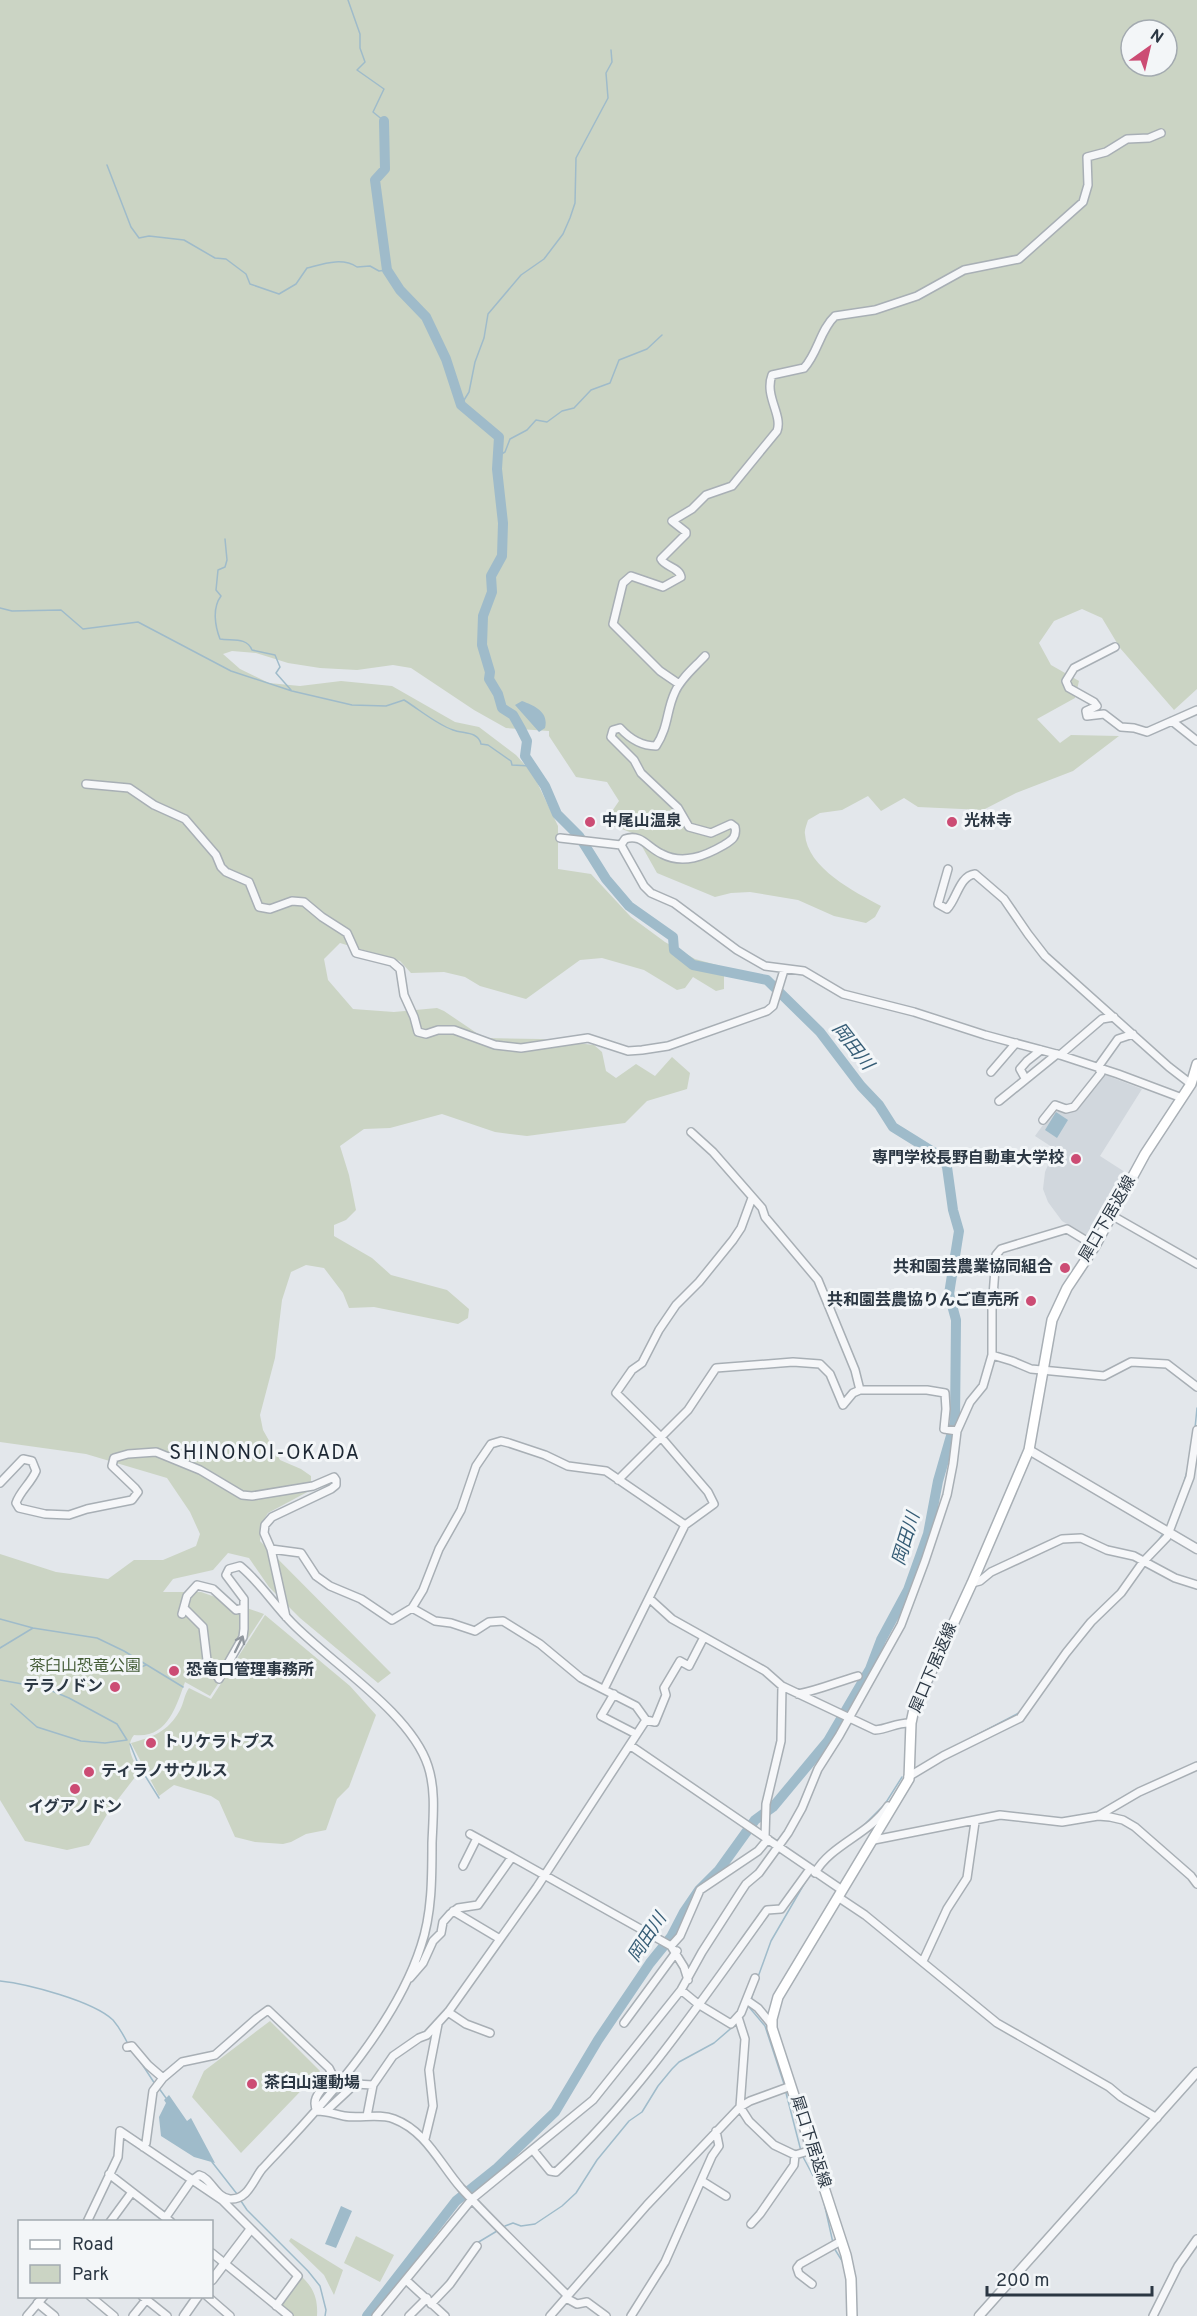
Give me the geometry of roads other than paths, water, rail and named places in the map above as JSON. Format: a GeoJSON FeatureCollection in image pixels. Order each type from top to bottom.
{"type":"FeatureCollection","features":[{"type":"Feature","properties":{"kind":"main road","name":"犀口下居返線"},"geometry":{"type":"LineString","coordinates":[[852,2316],[852,2279],[772,2025],[774,2009],[778,1997],[898,1801],[910,1775],[911,1723],[914,1709],[972,1583],[1029,1450],[1052,1320],[1067,1288],[1113,1216],[1145,1154],[1182,1098],[1194,1085],[1197,1064]]}},
{"type":"Feature","properties":{"kind":"street"},"geometry":{"type":"LineString","coordinates":[[679,684],[660,671],[613,624],[623,583],[631,576],[663,587],[681,577],[679,572],[663,563],[661,559],[686,534],[686,531],[672,521],[692,509],[706,495],[732,486],[777,431],[778,422],[769,393],[772,375],[804,368],[816,353],[826,327],[835,316],[875,310],[917,296],[964,270],[1018,259],[1083,202],[1088,185],[1087,157],[1106,152],[1127,139],[1149,138],[1161,133]]}},
{"type":"Feature","properties":{"kind":"street"},"geometry":{"type":"LineString","coordinates":[[1115,647],[1074,668],[1066,681],[1069,688],[1097,706],[1086,711],[1087,716],[1104,714],[1121,727],[1147,732],[1197,710]]}},
{"type":"Feature","properties":{"kind":"street"},"geometry":{"type":"LineString","coordinates":[[621,845],[625,838],[634,837],[643,840],[660,854],[685,860],[707,854],[730,841],[736,833],[735,827],[730,824],[711,833],[689,827],[678,808],[641,773],[634,760],[612,737],[613,730],[620,728],[634,741],[656,746],[668,720],[672,700],[679,684],[705,656]]}},
{"type":"Feature","properties":{"kind":"street"},"geometry":{"type":"LineString","coordinates":[[1172,721],[1197,741]]}},
{"type":"Feature","properties":{"kind":"street"},"geometry":{"type":"LineString","coordinates":[[86,784],[129,789],[154,805],[185,819],[216,855],[226,872],[249,882],[259,907],[270,909],[292,901],[304,903],[347,933],[356,953],[387,960],[397,965],[402,974],[405,999],[418,1032],[426,1034],[438,1030],[454,1030],[495,1045],[521,1048],[588,1038],[628,1050],[668,1046],[767,1011],[773,1006],[784,970]]}},
{"type":"Feature","properties":{"kind":"street"},"geometry":{"type":"LineString","coordinates":[[560,838],[621,845]]}},
{"type":"Feature","properties":{"kind":"street"},"geometry":{"type":"LineString","coordinates":[[621,845],[644,886],[651,893],[674,903],[737,950],[765,966],[804,971],[843,994],[914,1011],[1059,1054],[1182,1098]]}},
{"type":"Feature","properties":{"kind":"street"},"geometry":{"type":"LineString","coordinates":[[948,870],[938,904],[947,909],[968,875],[975,874],[1004,899],[1045,956],[1168,1067],[1194,1085]]}},
{"type":"Feature","properties":{"kind":"street"},"geometry":{"type":"LineString","coordinates":[[999,1101],[1025,1078],[1102,1019],[1114,1017]]}},
{"type":"Feature","properties":{"kind":"street"},"geometry":{"type":"LineString","coordinates":[[1098,1067],[1118,1039],[1133,1034]]}},
{"type":"Feature","properties":{"kind":"street"},"geometry":{"type":"LineString","coordinates":[[990,1072],[1016,1043]]}},
{"type":"Feature","properties":{"kind":"street"},"geometry":{"type":"LineString","coordinates":[[1025,1078],[1020,1069],[1027,1060],[1041,1050]]}},
{"type":"Feature","properties":{"kind":"street"},"geometry":{"type":"LineString","coordinates":[[1043,1120],[1055,1105],[1066,1109],[1074,1107],[1101,1073],[1098,1067]]}},
{"type":"Feature","properties":{"kind":"street"},"geometry":{"type":"LineString","coordinates":[[691,1132],[713,1152],[762,1208],[765,1217],[818,1280],[855,1370],[860,1390]]}},
{"type":"Feature","properties":{"kind":"street"},"geometry":{"type":"LineString","coordinates":[[604,1689],[685,1525],[714,1504],[708,1492],[660,1436],[616,1393],[632,1370],[642,1363],[659,1330],[676,1305],[699,1282],[733,1240],[741,1228],[752,1198]]}},
{"type":"Feature","properties":{"kind":"street"},"geometry":{"type":"LineString","coordinates":[[1113,1216],[1197,1264]]}},
{"type":"Feature","properties":{"kind":"street"},"geometry":{"type":"LineString","coordinates":[[376,2316],[471,2198],[594,2100],[681,1990],[702,1952],[740,1893],[746,1884],[759,1874],[802,1808],[819,1769],[840,1736],[848,1717],[901,1624],[925,1562],[947,1495],[954,1464],[957,1431],[970,1402],[983,1386],[992,1356],[992,1310],[996,1255],[1001,1249],[1067,1229],[1095,1246]]}},
{"type":"Feature","properties":{"kind":"street"},"geometry":{"type":"LineString","coordinates":[[992,1356],[1012,1360],[1031,1369],[1104,1376],[1131,1362],[1167,1364],[1197,1387]]}},
{"type":"Feature","properties":{"kind":"street"},"geometry":{"type":"LineString","coordinates":[[618,1480],[688,1410],[716,1368],[793,1362],[820,1364],[831,1374],[843,1405],[860,1390],[927,1390],[945,1393],[944,1429],[957,1431]]}},
{"type":"Feature","properties":{"kind":"street"},"geometry":{"type":"LineString","coordinates":[[533,2150],[550,2171],[556,2172],[578,2152],[621,2104],[767,1910],[780,1909],[827,1858],[863,1832],[884,1813],[910,1775],[1020,1718],[1066,1653],[1091,1622],[1121,1593],[1141,1561],[1169,1533],[1190,1477],[1197,1430]]}},
{"type":"Feature","properties":{"kind":"street"},"geometry":{"type":"LineString","coordinates":[[271,1549],[301,1553],[316,1576],[330,1586],[361,1599],[392,1620],[412,1608],[429,1580],[439,1549],[460,1510],[476,1466],[490,1444],[501,1441],[526,1447],[567,1466],[606,1471],[685,1525]]}},
{"type":"Feature","properties":{"kind":"street"},"geometry":{"type":"LineString","coordinates":[[1029,1450],[1197,1549]]}},
{"type":"Feature","properties":{"kind":"street"},"geometry":{"type":"LineString","coordinates":[[0,1483],[23,1459],[32,1461],[36,1471],[18,1496],[16,1503],[19,1508],[45,1514],[69,1515],[132,1500],[138,1492],[115,1470],[112,1462],[117,1456],[128,1454],[156,1452],[166,1455],[200,1470],[242,1495],[252,1496],[313,1486],[334,1477],[336,1485],[331,1489],[272,1517],[265,1525],[264,1533],[271,1549],[286,1617]]}},
{"type":"Feature","properties":{"kind":"street"},"geometry":{"type":"LineString","coordinates":[[972,1583],[1062,1539],[1082,1538],[1107,1550],[1134,1556],[1175,1578],[1197,1585]]}},
{"type":"Feature","properties":{"kind":"street"},"geometry":{"type":"LineString","coordinates":[[109,2174],[169,2219],[196,2176],[201,2175],[224,2196],[238,2197],[249,2191],[261,2170],[317,2111],[386,2019],[405,1985],[421,1946],[428,1911],[433,1814],[431,1776],[427,1763],[407,1731],[387,1709],[286,1617],[245,1571],[236,1566],[229,1569],[226,1575],[244,1599],[245,1613],[243,1637],[219,1679],[207,1660],[203,1627],[183,1612],[188,1596],[191,1589],[197,1586],[213,1589],[236,1610],[244,1608]]}},
{"type":"Feature","properties":{"kind":"street"},"geometry":{"type":"LineString","coordinates":[[650,1599],[672,1619],[765,1671],[782,1686],[797,1694],[875,1730],[887,1729],[899,1722],[911,1723]]}},
{"type":"Feature","properties":{"kind":"street"},"geometry":{"type":"LineString","coordinates":[[412,1608],[435,1621],[451,1623],[475,1631],[489,1622],[504,1621],[540,1644],[581,1678],[636,1706],[646,1720],[655,1722],[666,1695],[664,1688],[680,1661],[689,1666],[704,1637]]}},
{"type":"Feature","properties":{"kind":"street"},"geometry":{"type":"LineString","coordinates":[[797,1694],[822,1689],[858,1676]]}},
{"type":"Feature","properties":{"kind":"street"},"geometry":{"type":"LineString","coordinates":[[624,2023],[676,1955],[680,1936],[700,1890],[758,1851],[766,1838],[766,1804],[781,1741],[782,1686]]}},
{"type":"Feature","properties":{"kind":"street"},"geometry":{"type":"LineString","coordinates":[[614,1694],[601,1716],[636,1734]]}},
{"type":"Feature","properties":{"kind":"street"},"geometry":{"type":"LineString","coordinates":[[367,2116],[373,2085],[393,2056],[427,2035],[448,2012],[544,1876],[646,1720]]}},
{"type":"Feature","properties":{"kind":"street"},"geometry":{"type":"LineString","coordinates":[[631,1746],[813,1871],[997,2023],[1109,2087],[1121,2097],[1157,2118]]}},
{"type":"Feature","properties":{"kind":"street"},"geometry":{"type":"LineString","coordinates":[[1098,1816],[1139,1792],[1197,1766]]}},
{"type":"Feature","properties":{"kind":"street"},"geometry":{"type":"LineString","coordinates":[[874,1840],[975,1822],[1000,1815],[1062,1822],[1098,1816],[1123,1820],[1135,1827],[1191,1876],[1197,1884]]}},
{"type":"Feature","properties":{"kind":"street"},"geometry":{"type":"LineString","coordinates":[[922,1961],[947,1909],[967,1878],[975,1822]]}},
{"type":"Feature","properties":{"kind":"street"},"geometry":{"type":"LineString","coordinates":[[463,1866],[473,1836],[671,1946],[684,1967],[688,1980]]}},
{"type":"Feature","properties":{"kind":"street"},"geometry":{"type":"LineString","coordinates":[[405,1985],[423,1963],[433,1941],[441,1933],[443,1922],[453,1911],[463,1906],[478,1905],[512,1857]]}},
{"type":"Feature","properties":{"kind":"street"},"geometry":{"type":"LineString","coordinates":[[453,1911],[500,1939]]}},
{"type":"Feature","properties":{"kind":"street"},"geometry":{"type":"LineString","coordinates":[[671,1946],[680,1936]]}},
{"type":"Feature","properties":{"kind":"street"},"geometry":{"type":"LineString","coordinates":[[681,1990],[698,2004],[731,2024],[739,2020],[750,2003],[755,1978]]}},
{"type":"Feature","properties":{"kind":"street"},"geometry":{"type":"LineString","coordinates":[[750,2003],[772,2025]]}},
{"type":"Feature","properties":{"kind":"street"},"geometry":{"type":"LineString","coordinates":[[143,2147],[146,2143],[159,2082],[182,2062],[215,2055],[268,2010],[329,2068],[332,2074],[315,2097],[314,2105],[317,2111]]}},
{"type":"Feature","properties":{"kind":"street"},"geometry":{"type":"LineString","coordinates":[[448,2012],[466,2024],[490,2032]]}},
{"type":"Feature","properties":{"kind":"street"},"geometry":{"type":"LineString","coordinates":[[739,2020],[745,2039],[740,2107],[749,2121],[774,2145],[795,2155],[812,2150]]}},
{"type":"Feature","properties":{"kind":"street"},"geometry":{"type":"LineString","coordinates":[[425,2139],[433,2106],[429,2070],[438,2024]]}},
{"type":"Feature","properties":{"kind":"street"},"geometry":{"type":"LineString","coordinates":[[129,2046],[148,2065],[159,2082]]}},
{"type":"Feature","properties":{"kind":"street"},"geometry":{"type":"LineString","coordinates":[[979,2316],[1197,2072]]}},
{"type":"Feature","properties":{"kind":"street"},"geometry":{"type":"LineString","coordinates":[[326,2110],[355,2084],[373,2085]]}},
{"type":"Feature","properties":{"kind":"street"},"geometry":{"type":"LineString","coordinates":[[550,2316],[716,2130],[740,2107],[791,2086]]}},
{"type":"Feature","properties":{"kind":"street"},"geometry":{"type":"LineString","coordinates":[[317,2111],[326,2110],[345,2116],[395,2119],[425,2139],[461,2188],[567,2297],[577,2304],[586,2302],[606,2316]]}},
{"type":"Feature","properties":{"kind":"street"},"geometry":{"type":"LineString","coordinates":[[632,2316],[665,2262],[712,2156],[720,2146],[716,2130]]}},
{"type":"Feature","properties":{"kind":"street"},"geometry":{"type":"LineString","coordinates":[[88,2220],[118,2157],[120,2131],[222,2200],[298,2276],[276,2306]]}},
{"type":"Feature","properties":{"kind":"street"},"geometry":{"type":"LineString","coordinates":[[751,2224],[794,2165],[795,2155]]}},
{"type":"Feature","properties":{"kind":"street"},"geometry":{"type":"LineString","coordinates":[[702,2181],[726,2196]]}},
{"type":"Feature","properties":{"kind":"street"},"geometry":{"type":"LineString","coordinates":[[111,2220],[132,2192]]}},
{"type":"Feature","properties":{"kind":"street"},"geometry":{"type":"LineString","coordinates":[[213,2279],[250,2230]]}},
{"type":"Feature","properties":{"kind":"street"},"geometry":{"type":"LineString","coordinates":[[1153,2316],[1178,2266],[1197,2239]]}},
{"type":"Feature","properties":{"kind":"street"},"geometry":{"type":"LineString","coordinates":[[812,2284],[799,2274],[797,2268],[800,2264],[841,2241]]}},
{"type":"Feature","properties":{"kind":"street"},"geometry":{"type":"LineString","coordinates":[[409,2316],[450,2284],[477,2246]]}},
{"type":"Feature","properties":{"kind":"street"},"geometry":{"type":"LineString","coordinates":[[213,2254],[289,2316]]}},
{"type":"Feature","properties":{"kind":"street"},"geometry":{"type":"LineString","coordinates":[[406,2280],[444,2316]]}},
{"type":"Feature","properties":{"kind":"street"},"geometry":{"type":"LineString","coordinates":[[92,2298],[114,2316]]}},
{"type":"Feature","properties":{"kind":"street"},"geometry":{"type":"LineString","coordinates":[[134,2316],[144,2298],[167,2316]]}},
{"type":"Feature","properties":{"kind":"street"},"geometry":{"type":"LineString","coordinates":[[184,2316],[197,2298]]}},
{"type":"Feature","properties":{"kind":"street"},"geometry":{"type":"LineString","coordinates":[[209,2298],[230,2316]]}},
{"type":"Feature","properties":{"kind":"street"},"geometry":{"type":"LineString","coordinates":[[27,2316],[41,2300],[54,2316]]}},
{"type":"Feature","properties":{"kind":"water"},"geometry":{"type":"Polygon","coordinates":[[[522,701],[540,710],[545,718],[545,728],[539,732],[515,705],[522,701]]]}},
{"type":"Feature","properties":{"kind":"water"},"geometry":{"type":"Polygon","coordinates":[[[1056,1112],[1068,1120],[1057,1138],[1045,1130],[1056,1112]]]}},
{"type":"Feature","properties":{"kind":"water"},"geometry":{"type":"Polygon","coordinates":[[[169,2095],[187,2121],[191,2118],[215,2163],[194,2157],[161,2136],[159,2117],[166,2103],[164,2100],[169,2095]]]}},
{"type":"Feature","properties":{"kind":"water"},"geometry":{"type":"Polygon","coordinates":[[[341,2206],[352,2211],[336,2248],[325,2244],[341,2206]]]}},
{"type":"Feature","properties":{"kind":"waterway"},"geometry":{"type":"LineString","coordinates":[[348,0],[360,34],[360,48],[365,62],[357,70],[384,89],[373,112],[384,121]]}},
{"type":"Feature","properties":{"kind":"waterway"},"geometry":{"type":"LineString","coordinates":[[461,405],[469,392],[488,314],[521,275],[544,259],[563,234],[570,218],[575,203],[576,158],[608,98],[606,73],[612,62],[611,50]]}},
{"type":"Feature","properties":{"kind":"waterway","name":"岡田川"},"geometry":{"type":"LineString","coordinates":[[367,2316],[456,2201],[496,2169],[555,2112],[598,2040],[650,1963],[671,1937],[699,1890],[719,1870],[755,1820],[773,1807],[828,1741],[870,1669],[881,1640],[908,1590],[928,1534],[938,1481],[955,1422],[956,1320],[949,1294],[959,1231],[953,1210],[947,1167],[943,1158],[893,1127],[879,1105],[861,1086],[820,1032],[767,980],[693,965],[674,950],[673,937],[629,906],[606,879],[579,836],[557,814],[545,786],[525,756],[527,741],[513,715],[502,708],[498,694],[489,679],[490,672],[482,645],[483,616],[492,592],[491,576],[502,556],[503,523],[497,469],[499,437],[461,405],[446,359],[426,317],[400,290],[387,270],[375,180],[385,169],[384,121]]}},
{"type":"Feature","properties":{"kind":"waterway"},"geometry":{"type":"LineString","coordinates":[[107,165],[131,227],[139,238],[149,236],[184,240],[215,258],[226,259],[246,274],[250,284],[279,294],[296,284],[307,268],[332,262],[345,262],[357,267],[370,266],[379,271],[387,270]]}},
{"type":"Feature","properties":{"kind":"waterway"},"geometry":{"type":"LineString","coordinates":[[498,456],[505,452],[510,439],[527,430],[536,420],[547,422],[562,411],[574,408],[591,390],[610,383],[619,360],[647,349],[662,335]]}},
{"type":"Feature","properties":{"kind":"waterway"},"geometry":{"type":"LineString","coordinates":[[225,539],[227,560],[225,567],[218,570],[216,590],[221,596],[216,606],[215,617],[220,639],[243,641],[252,650],[275,655],[280,667],[276,673],[291,690]]}},
{"type":"Feature","properties":{"kind":"waterway"},"geometry":{"type":"LineString","coordinates":[[0,608],[12,611],[61,610],[83,629],[138,622],[231,671],[292,691],[352,705],[386,706],[404,700],[434,721],[477,737],[481,744],[488,745],[511,761],[512,765],[531,766]]}},
{"type":"Feature","properties":{"kind":"waterway"},"geometry":{"type":"LineString","coordinates":[[1195,1428],[1197,1408]]}},
{"type":"Feature","properties":{"kind":"waterway"},"geometry":{"type":"LineString","coordinates":[[1182,1489],[1188,1468]]}},
{"type":"Feature","properties":{"kind":"waterway"},"geometry":{"type":"LineString","coordinates":[[1156,1544],[1162,1535]]}},
{"type":"Feature","properties":{"kind":"waterway"},"geometry":{"type":"LineString","coordinates":[[1131,1574],[1138,1563]]}},
{"type":"Feature","properties":{"kind":"waterway"},"geometry":{"type":"LineString","coordinates":[[1075,1636],[1094,1615]]}},
{"type":"Feature","properties":{"kind":"waterway"},"geometry":{"type":"LineString","coordinates":[[0,1619],[33,1628],[97,1638],[124,1651],[183,1687]]}},
{"type":"Feature","properties":{"kind":"waterway"},"geometry":{"type":"LineString","coordinates":[[0,1648],[33,1628]]}},
{"type":"Feature","properties":{"kind":"waterway"},"geometry":{"type":"LineString","coordinates":[[101,1669],[110,1664],[121,1664],[134,1670],[146,1665]]}},
{"type":"Feature","properties":{"kind":"waterway"},"geometry":{"type":"LineString","coordinates":[[0,1680],[45,1688],[69,1698],[117,1724],[127,1740],[105,1743],[81,1741],[37,1727],[11,1704]]}},
{"type":"Feature","properties":{"kind":"waterway"},"geometry":{"type":"LineString","coordinates":[[971,1738],[1022,1710]]}},
{"type":"Feature","properties":{"kind":"waterway"},"geometry":{"type":"LineString","coordinates":[[130,1744],[139,1766],[159,1798]]}},
{"type":"Feature","properties":{"kind":"waterway"},"geometry":{"type":"LineString","coordinates":[[864,1825],[885,1804],[902,1777]]}},
{"type":"Feature","properties":{"kind":"waterway"},"geometry":{"type":"LineString","coordinates":[[758,1977],[771,1941],[807,1879]]}},
{"type":"Feature","properties":{"kind":"waterway"},"geometry":{"type":"LineString","coordinates":[[0,1981],[43,1990],[91,2006],[113,2020],[128,2044]]}},
{"type":"Feature","properties":{"kind":"waterway"},"geometry":{"type":"LineString","coordinates":[[751,2000],[754,1990]]}},
{"type":"Feature","properties":{"kind":"waterway"},"geometry":{"type":"LineString","coordinates":[[744,2013],[749,2004]]}},
{"type":"Feature","properties":{"kind":"waterway"},"geometry":{"type":"LineString","coordinates":[[749,2007],[765,2026],[784,2084]]}},
{"type":"Feature","properties":{"kind":"waterway"},"geometry":{"type":"LineString","coordinates":[[505,2226],[513,2223],[521,2226],[535,2224],[562,2206],[576,2193],[597,2160],[629,2121],[642,2112],[672,2069],[679,2062],[714,2043],[736,2024]]}},
{"type":"Feature","properties":{"kind":"waterway"},"geometry":{"type":"LineString","coordinates":[[138,2058],[155,2084]]}},
{"type":"Feature","properties":{"kind":"waterway"},"geometry":{"type":"LineString","coordinates":[[158,2087],[166,2098]]}},
{"type":"Feature","properties":{"kind":"waterway"},"geometry":{"type":"LineString","coordinates":[[786,2093],[801,2151]]}},
{"type":"Feature","properties":{"kind":"waterway"},"geometry":{"type":"LineString","coordinates":[[802,2155],[818,2185]]}},
{"type":"Feature","properties":{"kind":"waterway"},"geometry":{"type":"LineString","coordinates":[[212,2162],[237,2194]]}},
{"type":"Feature","properties":{"kind":"waterway"},"geometry":{"type":"LineString","coordinates":[[823,2198],[833,2243]]}},
{"type":"Feature","properties":{"kind":"waterway"},"geometry":{"type":"LineString","coordinates":[[241,2201],[320,2286],[326,2310],[325,2316]]}},
{"type":"Feature","properties":{"kind":"waterway"},"geometry":{"type":"LineString","coordinates":[[477,2243],[497,2231]]}},
{"type":"Feature","properties":{"kind":"waterway"},"geometry":{"type":"LineString","coordinates":[[834,2248],[844,2264]]}},
{"type":"Feature","properties":{"kind":"place","name":"中尾山温泉"},"geometry":{"type":"Point","coordinates":[590,822]}},
{"type":"Feature","properties":{"kind":"place","name":"光林寺"},"geometry":{"type":"Point","coordinates":[952,822]}},
{"type":"Feature","properties":{"kind":"place","name":"専門学校長野自動車大学校"},"geometry":{"type":"Point","coordinates":[1076,1159]}},
{"type":"Feature","properties":{"kind":"place","name":"共和園芸農業協同組合"},"geometry":{"type":"Point","coordinates":[1065,1268]}},
{"type":"Feature","properties":{"kind":"place","name":"共和園芸農協りんご直売所"},"geometry":{"type":"Point","coordinates":[1031,1301]}},
{"type":"Feature","properties":{"kind":"place","name":"恐竜口管理事務所"},"geometry":{"type":"Point","coordinates":[174,1671]}},
{"type":"Feature","properties":{"kind":"place","name":"テラノドン"},"geometry":{"type":"Point","coordinates":[115,1687]}},
{"type":"Feature","properties":{"kind":"place","name":"トリケラトプス"},"geometry":{"type":"Point","coordinates":[151,1743]}},
{"type":"Feature","properties":{"kind":"place","name":"ティラノサウルス"},"geometry":{"type":"Point","coordinates":[89,1772]}},
{"type":"Feature","properties":{"kind":"place","name":"イグアノドン"},"geometry":{"type":"Point","coordinates":[75,1789]}},
{"type":"Feature","properties":{"kind":"place","name":"茶臼山運動場"},"geometry":{"type":"Point","coordinates":[252,2084]}},
{"type":"Feature","properties":{"kind":"district","name":"SHINONOI-OKADA"},"geometry":{"type":"Point","coordinates":[265,1454]}},
{"type":"Feature","properties":{"kind":"park label","name":"茶臼山恐竜公園"},"geometry":{"type":"Point","coordinates":[85,1667]}}]}
